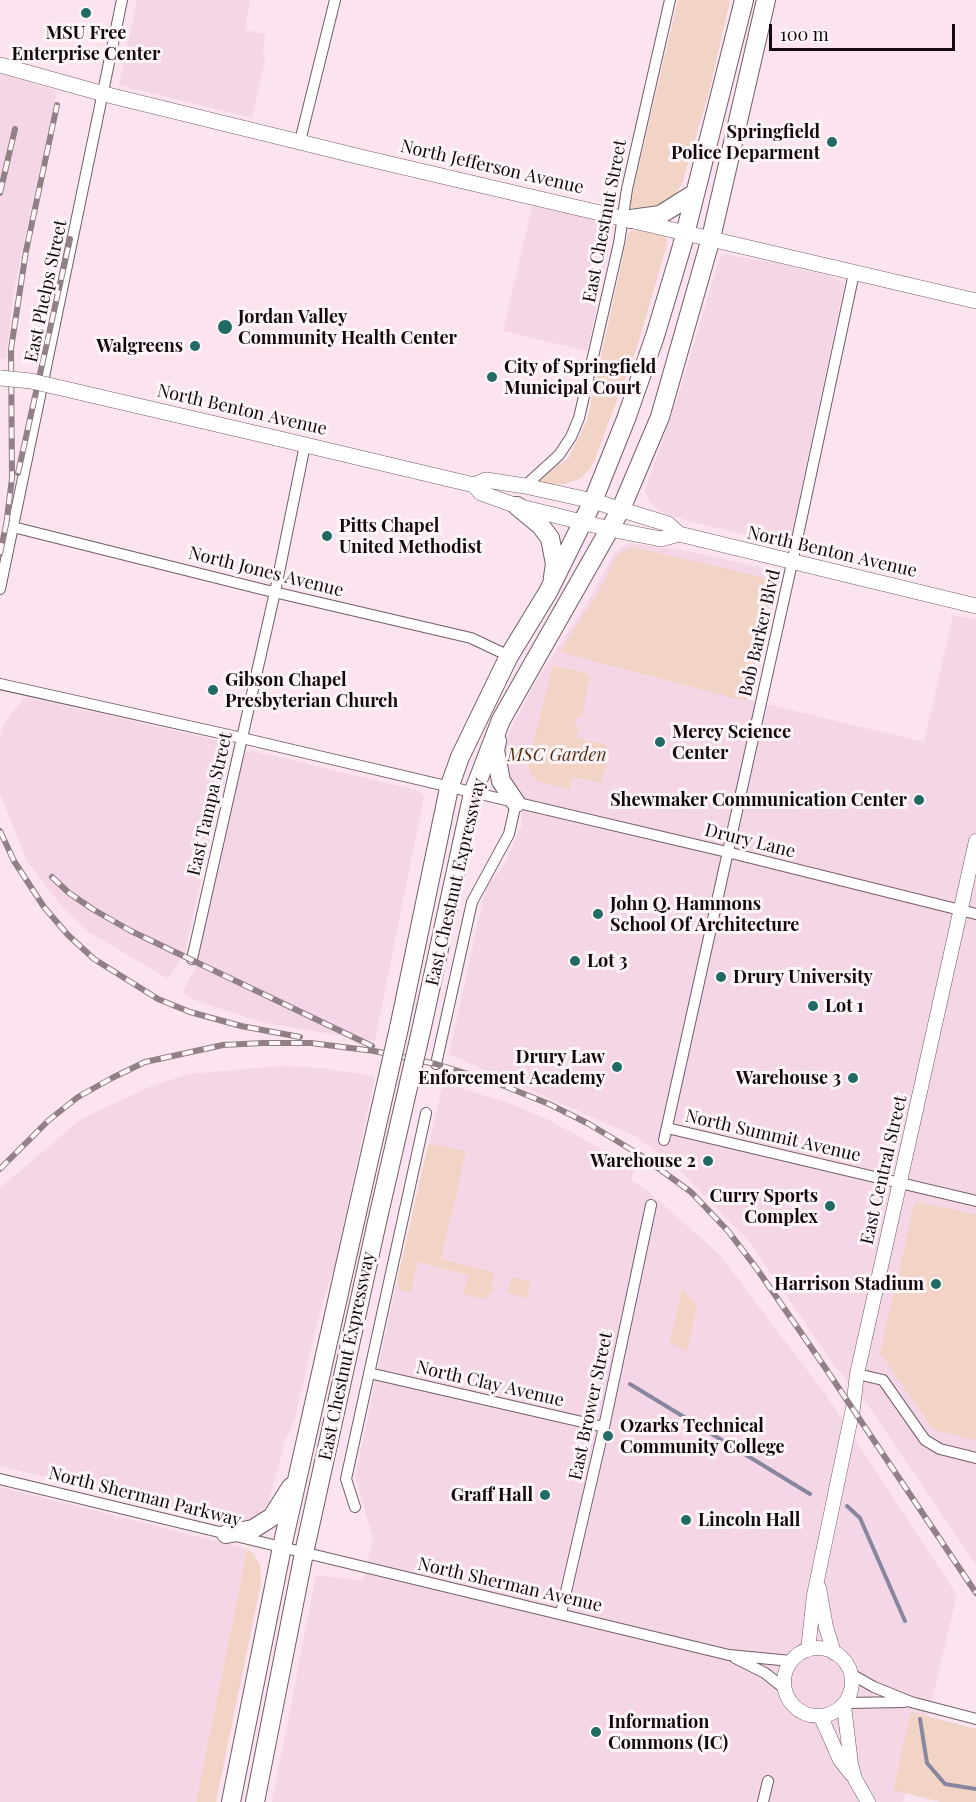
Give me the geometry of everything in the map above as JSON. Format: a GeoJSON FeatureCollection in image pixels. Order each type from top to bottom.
{"type":"FeatureCollection","features":[{"type":"Feature","properties":{"kind":"main road","name":"East Chestnut Expressway"},"geometry":{"type":"LineString","coordinates":[[231,1802],[282,1547],[399,1028],[449,788],[460,757],[509,656],[552,584],[593,501],[655,336],[685,232],[744,0]]}},
{"type":"Feature","properties":{"kind":"main road","name":"East Chestnut Expressway"},"geometry":{"type":"LineString","coordinates":[[255,1802],[304,1553],[473,793],[501,720],[621,509],[660,417],[711,238],[766,0]]}},
{"type":"Feature","properties":{"kind":"main road","name":"North Jefferson Avenue"},"geometry":{"type":"LineString","coordinates":[[0,65],[104,94],[976,301]]}},
{"type":"Feature","properties":{"kind":"main road"},"geometry":{"type":"LineString","coordinates":[[626,218],[660,215],[695,193]]}},
{"type":"Feature","properties":{"kind":"main road","name":"North Benton Avenue"},"geometry":{"type":"LineString","coordinates":[[0,378],[31,381],[474,485],[481,493],[517,506],[610,529],[661,538],[679,534],[976,606]]}},
{"type":"Feature","properties":{"kind":"main road","name":"North Benton Avenue"},"geometry":{"type":"LineString","coordinates":[[474,485],[486,480],[593,501],[668,524],[679,534]]}},
{"type":"Feature","properties":{"kind":"main road"},"geometry":{"type":"LineString","coordinates":[[517,506],[540,525],[550,538],[555,564],[552,584]]}},
{"type":"Feature","properties":{"kind":"main road"},"geometry":{"type":"LineString","coordinates":[[501,720],[495,750],[501,781],[516,803]]}},
{"type":"Feature","properties":{"kind":"main road"},"geometry":{"type":"LineString","coordinates":[[226,1534],[253,1529],[272,1517],[298,1475]]}},
{"type":"Feature","properties":{"kind":"street","name":"East Phelps Street"},"geometry":{"type":"LineString","coordinates":[[0,589],[122,0]]}},
{"type":"Feature","properties":{"kind":"street"},"geometry":{"type":"LineString","coordinates":[[300,141],[335,0]]}},
{"type":"Feature","properties":{"kind":"street","name":"East Chestnut Street"},"geometry":{"type":"LineString","coordinates":[[525,486],[552,463],[566,446],[579,418],[626,218],[670,0]]}},
{"type":"Feature","properties":{"kind":"street","name":"Bob Barker Blvd"},"geometry":{"type":"LineString","coordinates":[[664,1140],[854,273]]}},
{"type":"Feature","properties":{"kind":"street","name":"East Tampa Street"},"geometry":{"type":"LineString","coordinates":[[192,959],[275,592],[305,445]]}},
{"type":"Feature","properties":{"kind":"street","name":"North Jones Avenue"},"geometry":{"type":"LineString","coordinates":[[13,527],[471,638],[509,656]]}},
{"type":"Feature","properties":{"kind":"street","name":"Drury Lane"},"geometry":{"type":"LineString","coordinates":[[0,684],[728,852],[976,914]]}},
{"type":"Feature","properties":{"kind":"street"},"geometry":{"type":"LineString","coordinates":[[436,1064],[472,902],[510,834],[516,803]]}},
{"type":"Feature","properties":{"kind":"street","name":"East Central Street"},"geometry":{"type":"LineString","coordinates":[[808,1650],[814,1595],[828,1519],[853,1408],[857,1374],[976,841]]}},
{"type":"Feature","properties":{"kind":"street"},"geometry":{"type":"LineString","coordinates":[[355,1507],[346,1479],[426,1113]]}},
{"type":"Feature","properties":{"kind":"street","name":"North Summit Avenue"},"geometry":{"type":"LineString","coordinates":[[667,1128],[976,1201]]}},
{"type":"Feature","properties":{"kind":"street","name":"East Brower Street"},"geometry":{"type":"LineString","coordinates":[[561,1613],[651,1205]]}},
{"type":"Feature","properties":{"kind":"street","name":"North Clay Avenue"},"geometry":{"type":"LineString","coordinates":[[369,1373],[604,1426]]}},
{"type":"Feature","properties":{"kind":"street"},"geometry":{"type":"LineString","coordinates":[[857,1374],[883,1380],[924,1440],[940,1449],[976,1458]]}},
{"type":"Feature","properties":{"kind":"street","name":"North Sherman Parkway"},"geometry":{"type":"LineString","coordinates":[[0,1479],[282,1547]]}},
{"type":"Feature","properties":{"kind":"street","name":"North Sherman Avenue"},"geometry":{"type":"LineString","coordinates":[[282,1547],[729,1655],[791,1661]]}},
{"type":"Feature","properties":{"kind":"street","name":"East Central Street"},"geometry":{"type":"LineString","coordinates":[[818,1579],[826,1627],[834,1653]]}},
{"type":"Feature","properties":{"kind":"street"},"geometry":{"type":"LineString","coordinates":[[855,1779],[846,1736],[845,1704],[852,1689],[848,1666],[834,1653],[819,1648],[808,1650],[791,1661],[786,1671],[785,1689],[791,1703],[799,1711],[809,1716],[820,1717],[831,1714],[845,1704],[911,1702]]}},
{"type":"Feature","properties":{"kind":"street","name":"North Sherman Avenue"},"geometry":{"type":"LineString","coordinates":[[729,1655],[765,1673],[785,1689]]}},
{"type":"Feature","properties":{"kind":"street"},"geometry":{"type":"LineString","coordinates":[[851,1674],[874,1687],[911,1702],[976,1719]]}},
{"type":"Feature","properties":{"kind":"street"},"geometry":{"type":"LineString","coordinates":[[820,1717],[840,1760],[855,1779],[868,1802]]}},
{"type":"Feature","properties":{"kind":"street"},"geometry":{"type":"LineString","coordinates":[[763,1802],[768,1781]]}},
{"type":"Feature","properties":{"kind":"shaded area"},"geometry":{"type":"Polygon","coordinates":[[[137,0],[250,0],[245,30],[266,34],[262,54],[266,56],[252,118],[119,85],[137,0]]]}},
{"type":"Feature","properties":{"kind":"shaded area"},"geometry":{"type":"Polygon","coordinates":[[[0,73],[57,91],[13,296],[6,359],[0,358],[0,73]]]}},
{"type":"Feature","properties":{"kind":"shaded area"},"geometry":{"type":"Polygon","coordinates":[[[532,206],[610,223],[614,226],[587,351],[503,331],[532,206]]]}},
{"type":"Feature","properties":{"kind":"shaded area"},"geometry":{"type":"Polygon","coordinates":[[[723,254],[781,264],[839,279],[844,285],[791,538],[784,544],[692,522],[658,511],[647,498],[645,491],[679,393],[718,263],[723,254]]]}},
{"type":"Feature","properties":{"kind":"shaded area","name":"Drury University"},"geometry":{"type":"Polygon","coordinates":[[[629,543],[688,551],[781,572],[753,701],[924,742],[953,615],[976,620],[976,1565],[865,1401],[833,1364],[751,1244],[675,1165],[635,1136],[449,1054],[487,887],[506,862],[522,824],[520,789],[507,776],[503,752],[505,741],[534,684],[584,608],[615,552],[629,543]]]}},
{"type":"Feature","properties":{"kind":"shaded area"},"geometry":{"type":"Polygon","coordinates":[[[25,697],[221,741],[228,748],[229,754],[185,952],[168,979],[89,932],[63,908],[27,861],[0,794],[0,740],[4,723],[25,697]]]}},
{"type":"Feature","properties":{"kind":"shaded area"},"geometry":{"type":"Polygon","coordinates":[[[253,751],[422,793],[424,798],[375,1041],[265,1023],[197,1001],[182,993],[194,971],[244,756],[247,752],[253,751]]]}},
{"type":"Feature","properties":{"kind":"shaded area"},"geometry":{"type":"Polygon","coordinates":[[[280,1066],[320,1068],[375,1076],[335,1265],[320,1311],[295,1419],[285,1441],[268,1505],[250,1521],[229,1523],[0,1466],[0,1188],[81,1119],[152,1086],[189,1074],[280,1066]]]}},
{"type":"Feature","properties":{"kind":"shaded area","name":"Ozarks Technical Community College"},"geometry":{"type":"Polygon","coordinates":[[[443,1083],[509,1103],[551,1121],[635,1169],[631,1180],[649,1192],[719,1254],[826,1395],[957,1595],[935,1687],[903,1802],[272,1802],[316,1575],[363,1581],[373,1537],[355,1477],[443,1083]]]}},
{"type":"Feature","properties":{"kind":"shaded area"},"geometry":{"type":"Polygon","coordinates":[[[0,1487],[247,1549],[196,1802],[0,1802],[0,1487]]]}},
{"type":"Feature","properties":{"kind":"green space"},"geometry":{"type":"Polygon","coordinates":[[[678,0],[730,0],[710,88],[682,184],[671,201],[645,210],[636,209],[631,207],[630,203],[678,0]]]}},
{"type":"Feature","properties":{"kind":"green space"},"geometry":{"type":"Polygon","coordinates":[[[638,230],[666,237],[668,241],[638,344],[595,459],[581,478],[565,484],[542,484],[537,481],[541,475],[568,459],[587,421],[628,234],[630,231],[638,230]]]}},
{"type":"Feature","properties":{"kind":"green space"},"geometry":{"type":"Polygon","coordinates":[[[634,547],[773,580],[745,701],[560,652],[596,596],[617,555],[634,547]]]}},
{"type":"Feature","properties":{"kind":"green space","name":"MSC Garden"},"geometry":{"type":"Polygon","coordinates":[[[556,666],[586,673],[590,677],[581,718],[577,717],[575,726],[579,727],[576,738],[607,745],[605,752],[609,753],[602,783],[573,777],[569,790],[537,781],[531,774],[528,764],[552,669],[556,666]]]}},
{"type":"Feature","properties":{"kind":"green space"},"geometry":{"type":"Polygon","coordinates":[[[431,1144],[466,1151],[441,1259],[494,1272],[492,1291],[485,1299],[463,1294],[468,1275],[418,1262],[411,1293],[400,1290],[397,1281],[428,1146],[431,1144]]]}},
{"type":"Feature","properties":{"kind":"green space","name":"Harrison Stadium"},"geometry":{"type":"Polygon","coordinates":[[[915,1201],[976,1215],[976,1440],[934,1430],[880,1353],[915,1201]]]}},
{"type":"Feature","properties":{"kind":"green space"},"geometry":{"type":"Polygon","coordinates":[[[512,1277],[530,1281],[528,1298],[507,1293],[512,1277]]]}},
{"type":"Feature","properties":{"kind":"green space"},"geometry":{"type":"Polygon","coordinates":[[[682,1288],[697,1306],[687,1351],[670,1343],[682,1288]]]}},
{"type":"Feature","properties":{"kind":"green space"},"geometry":{"type":"Polygon","coordinates":[[[247,1549],[254,1554],[260,1565],[261,1583],[216,1802],[196,1802],[247,1549]]]}},
{"type":"Feature","properties":{"kind":"green space"},"geometry":{"type":"Polygon","coordinates":[[[911,1712],[976,1729],[976,1802],[941,1802],[893,1790],[911,1712]]]}},
{"type":"Feature","properties":{"kind":"waterway"},"geometry":{"type":"LineString","coordinates":[[630,1384],[810,1494]]}},
{"type":"Feature","properties":{"kind":"waterway"},"geometry":{"type":"LineString","coordinates":[[847,1506],[860,1518],[905,1621]]}},
{"type":"Feature","properties":{"kind":"waterway"},"geometry":{"type":"LineString","coordinates":[[920,1719],[927,1763],[945,1784],[976,1789]]}},
{"type":"Feature","properties":{"kind":"railway"},"geometry":{"type":"LineString","coordinates":[[6,526],[12,478],[11,349],[26,251],[57,105]]}},
{"type":"Feature","properties":{"kind":"railway"},"geometry":{"type":"LineString","coordinates":[[0,193],[15,129]]}},
{"type":"Feature","properties":{"kind":"railway"},"geometry":{"type":"LineString","coordinates":[[18,473],[70,239]]}},
{"type":"Feature","properties":{"kind":"railway"},"geometry":{"type":"LineString","coordinates":[[0,554],[7,520]]}},
{"type":"Feature","properties":{"kind":"railway"},"geometry":{"type":"LineString","coordinates":[[0,831],[14,861],[44,907],[68,935],[94,959],[158,999],[190,1012],[241,1026],[300,1037]]}},
{"type":"Feature","properties":{"kind":"railway"},"geometry":{"type":"LineString","coordinates":[[52,877],[69,893],[131,931],[372,1046]]}},
{"type":"Feature","properties":{"kind":"railway"},"geometry":{"type":"LineString","coordinates":[[0,1169],[49,1120],[78,1097],[112,1078],[145,1062],[223,1045],[311,1043],[374,1051],[436,1064],[497,1083],[549,1104],[589,1124],[640,1155],[691,1192],[728,1231],[824,1366],[976,1593]]}},
{"type":"Feature","properties":{"kind":"place","name":"MSU Free Enterprise Center"},"geometry":{"type":"Point","coordinates":[86,13]}},
{"type":"Feature","properties":{"kind":"place","name":"Springfield Police Deparment"},"geometry":{"type":"Point","coordinates":[832,142]}},
{"type":"Feature","properties":{"kind":"place","name":"Jordan Valley Community Health Center"},"geometry":{"type":"Point","coordinates":[225,327]}},
{"type":"Feature","properties":{"kind":"place","name":"Walgreens"},"geometry":{"type":"Point","coordinates":[195,346]}},
{"type":"Feature","properties":{"kind":"place","name":"City of Springfield Municipal Court"},"geometry":{"type":"Point","coordinates":[492,377]}},
{"type":"Feature","properties":{"kind":"place","name":"Pitts Chapel United Methodist"},"geometry":{"type":"Point","coordinates":[327,536]}},
{"type":"Feature","properties":{"kind":"place","name":"Gibson Chapel Presbyterian Church"},"geometry":{"type":"Point","coordinates":[213,690]}},
{"type":"Feature","properties":{"kind":"place","name":"Mercy Science Center"},"geometry":{"type":"Point","coordinates":[660,742]}},
{"type":"Feature","properties":{"kind":"place","name":"Shewmaker Communication Center"},"geometry":{"type":"Point","coordinates":[919,800]}},
{"type":"Feature","properties":{"kind":"place","name":"John Q. Hammons School Of Architecture"},"geometry":{"type":"Point","coordinates":[598,914]}},
{"type":"Feature","properties":{"kind":"place","name":"Lot 3"},"geometry":{"type":"Point","coordinates":[575,961]}},
{"type":"Feature","properties":{"kind":"place","name":"Drury University"},"geometry":{"type":"Point","coordinates":[721,977]}},
{"type":"Feature","properties":{"kind":"place","name":"Lot 1"},"geometry":{"type":"Point","coordinates":[813,1006]}},
{"type":"Feature","properties":{"kind":"place","name":"Drury Law Enforcement Academy"},"geometry":{"type":"Point","coordinates":[617,1067]}},
{"type":"Feature","properties":{"kind":"place","name":"Warehouse 3"},"geometry":{"type":"Point","coordinates":[853,1078]}},
{"type":"Feature","properties":{"kind":"place","name":"Warehouse 2"},"geometry":{"type":"Point","coordinates":[708,1161]}},
{"type":"Feature","properties":{"kind":"place","name":"Curry Sports Complex"},"geometry":{"type":"Point","coordinates":[830,1206]}},
{"type":"Feature","properties":{"kind":"place","name":"Harrison Stadium"},"geometry":{"type":"Point","coordinates":[936,1284]}},
{"type":"Feature","properties":{"kind":"place","name":"Ozarks Technical Community College"},"geometry":{"type":"Point","coordinates":[608,1436]}},
{"type":"Feature","properties":{"kind":"place","name":"Graff Hall"},"geometry":{"type":"Point","coordinates":[545,1495]}},
{"type":"Feature","properties":{"kind":"place","name":"Lincoln Hall"},"geometry":{"type":"Point","coordinates":[686,1520]}},
{"type":"Feature","properties":{"kind":"place","name":"Information Commons (IC)"},"geometry":{"type":"Point","coordinates":[596,1732]}}]}
